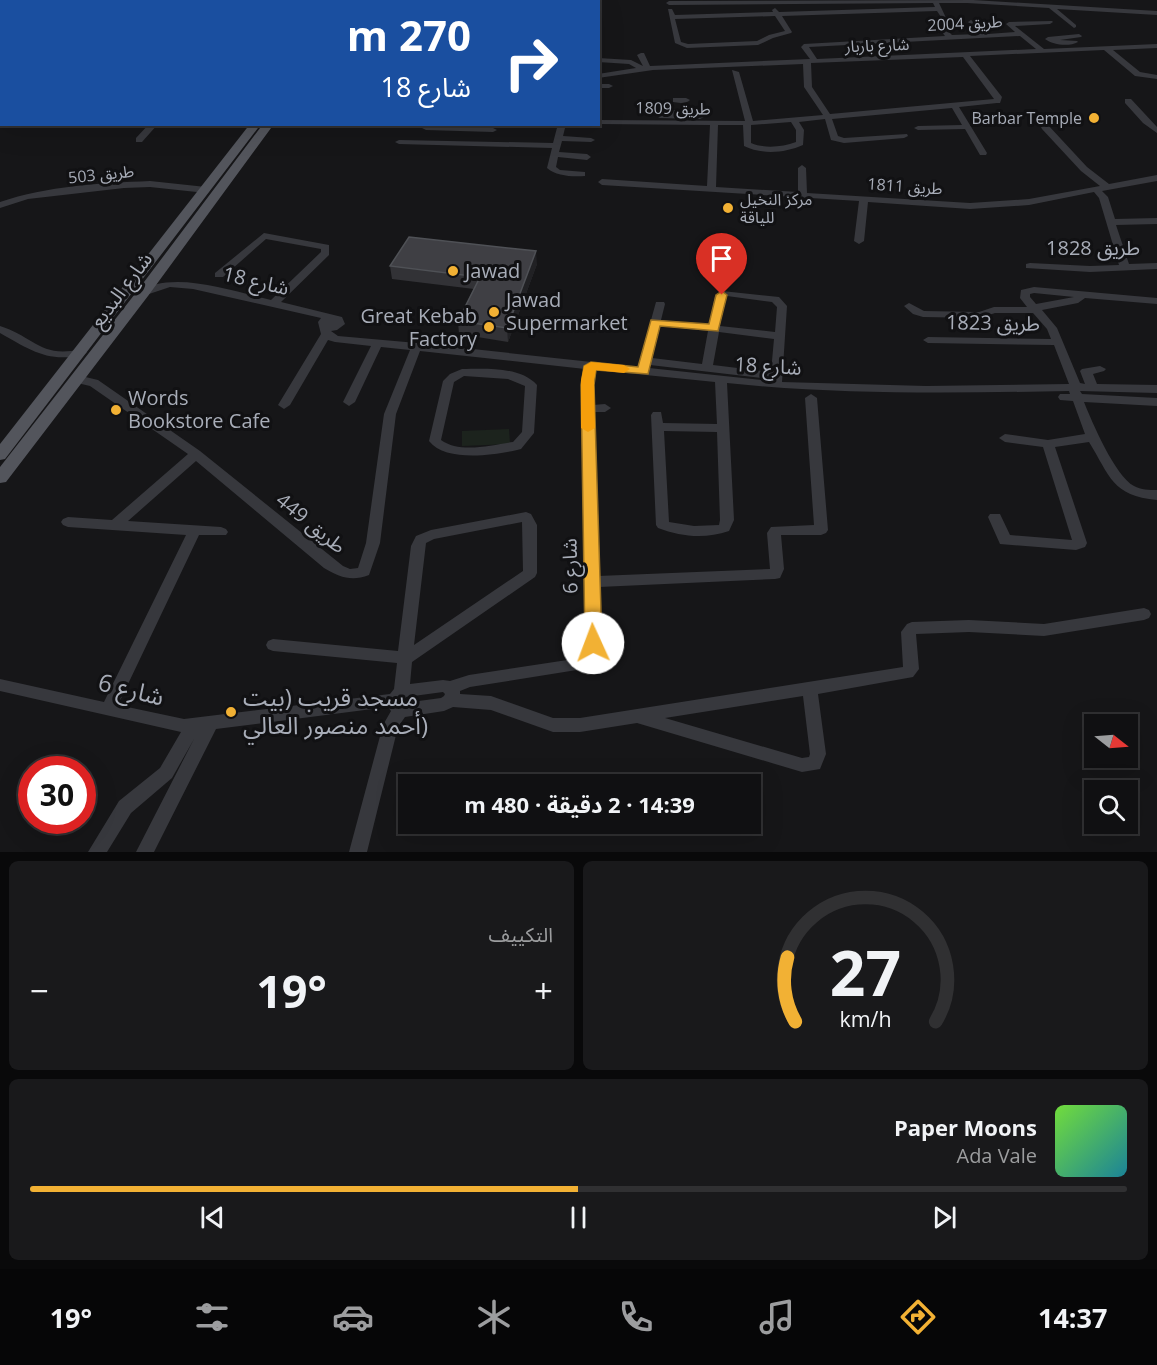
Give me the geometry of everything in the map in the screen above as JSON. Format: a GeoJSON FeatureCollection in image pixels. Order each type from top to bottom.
{"type":"FeatureCollection","features":[{"type":"Feature","properties":{"kind":"main road","name":"شارع البديع"},"geometry":{"type":"LineString","coordinates":[[0,478],[160,271],[252,139],[255,126]]}},
{"type":"Feature","properties":{"kind":"main road","name":"شارع البديع"},"geometry":{"type":"LineString","coordinates":[[0,455],[206,190],[267,126]]}},
{"type":"Feature","properties":{"kind":"street"},"geometry":{"type":"LineString","coordinates":[[771,2],[788,31],[786,34],[771,36],[758,43],[687,46],[678,42],[668,2],[966,0],[1157,13]]}},
{"type":"Feature","properties":{"kind":"street"},"geometry":{"type":"LineString","coordinates":[[936,1],[945,19]]}},
{"type":"Feature","properties":{"kind":"street"},"geometry":{"type":"LineString","coordinates":[[1157,6],[1092,4],[1095,9],[1109,18],[1157,20]]}},
{"type":"Feature","properties":{"kind":"street"},"geometry":{"type":"LineString","coordinates":[[1051,7],[1074,26]]}},
{"type":"Feature","properties":{"kind":"street"},"geometry":{"type":"LineString","coordinates":[[672,17],[940,9]]}},
{"type":"Feature","properties":{"kind":"street"},"geometry":{"type":"LineString","coordinates":[[971,22],[986,35]]}},
{"type":"Feature","properties":{"kind":"street"},"geometry":{"type":"LineString","coordinates":[[1044,23],[1009,24],[1044,52]]}},
{"type":"Feature","properties":{"kind":"street"},"geometry":{"type":"LineString","coordinates":[[939,24],[962,55]]}},
{"type":"Feature","properties":{"kind":"street","name":"طريق 2004"},"geometry":{"type":"LineString","coordinates":[[811,61],[805,47],[809,44],[844,39],[1021,34]]}},
{"type":"Feature","properties":{"kind":"street"},"geometry":{"type":"LineString","coordinates":[[1074,38],[1054,42],[1048,39],[1058,36],[1074,38],[1087,50]]}},
{"type":"Feature","properties":{"kind":"street","name":"شارع باربار"},"geometry":{"type":"LineString","coordinates":[[600,76],[646,69],[1157,46]]}},
{"type":"Feature","properties":{"kind":"street"},"geometry":{"type":"LineString","coordinates":[[1107,50],[1140,76],[1157,77]]}},
{"type":"Feature","properties":{"kind":"street"},"geometry":{"type":"LineString","coordinates":[[641,55],[646,69]]}},
{"type":"Feature","properties":{"kind":"street","name":"طريق 1809"},"geometry":{"type":"LineString","coordinates":[[600,122],[682,116],[714,123],[748,123],[954,106],[994,102],[999,99],[962,55]]}},
{"type":"Feature","properties":{"kind":"street"},"geometry":{"type":"LineString","coordinates":[[600,60],[632,62],[646,69]]}},
{"type":"Feature","properties":{"kind":"street"},"geometry":{"type":"LineString","coordinates":[[811,61],[809,91],[828,117],[833,137],[839,141],[904,136]]}},
{"type":"Feature","properties":{"kind":"street"},"geometry":{"type":"LineString","coordinates":[[735,72],[748,123],[747,144],[762,149],[792,146],[800,142],[800,130],[794,120]]}},
{"type":"Feature","properties":{"kind":"street"},"geometry":{"type":"LineString","coordinates":[[600,86],[609,86]]}},
{"type":"Feature","properties":{"kind":"street"},"geometry":{"type":"LineString","coordinates":[[660,118],[682,116],[681,100]]}},
{"type":"Feature","properties":{"kind":"street"},"geometry":{"type":"LineString","coordinates":[[1128,102],[1157,131]]}},
{"type":"Feature","properties":{"kind":"street"},"geometry":{"type":"LineString","coordinates":[[954,106],[983,153]]}},
{"type":"Feature","properties":{"kind":"street"},"geometry":{"type":"LineString","coordinates":[[711,189],[714,123]]}},
{"type":"Feature","properties":{"kind":"street"},"geometry":{"type":"LineString","coordinates":[[139,140],[152,126]]}},
{"type":"Feature","properties":{"kind":"street"},"geometry":{"type":"LineString","coordinates":[[561,126],[552,169],[582,174]]}},
{"type":"Feature","properties":{"kind":"street"},"geometry":{"type":"LineString","coordinates":[[422,143],[427,127],[461,127],[494,128],[490,144]]}},
{"type":"Feature","properties":{"kind":"street"},"geometry":{"type":"LineString","coordinates":[[455,143],[461,127]]}},
{"type":"Feature","properties":{"kind":"street"},"geometry":{"type":"LineString","coordinates":[[918,128],[967,127]]}},
{"type":"Feature","properties":{"kind":"street"},"geometry":{"type":"LineString","coordinates":[[1045,127],[1101,188],[1125,267]]}},
{"type":"Feature","properties":{"kind":"street"},"geometry":{"type":"LineString","coordinates":[[399,142],[556,146],[591,140]]}},
{"type":"Feature","properties":{"kind":"street"},"geometry":{"type":"LineString","coordinates":[[556,146],[587,157]]}},
{"type":"Feature","properties":{"kind":"street"},"geometry":{"type":"LineString","coordinates":[[802,168],[803,195]]}},
{"type":"Feature","properties":{"kind":"street","name":"طريق 1811"},"geometry":{"type":"LineString","coordinates":[[602,182],[970,206],[1029,202],[1157,178]]}},
{"type":"Feature","properties":{"kind":"street","name":"طريق 503"},"geometry":{"type":"LineString","coordinates":[[0,205],[27,196],[124,185],[150,184],[206,190]]}},
{"type":"Feature","properties":{"kind":"street"},"geometry":{"type":"LineString","coordinates":[[859,241],[864,199]]}},
{"type":"Feature","properties":{"kind":"street"},"geometry":{"type":"LineString","coordinates":[[1111,222],[1157,221]]}},
{"type":"Feature","properties":{"kind":"street"},"geometry":{"type":"LineString","coordinates":[[219,275],[264,236],[326,247],[326,253],[273,304]]}},
{"type":"Feature","properties":{"kind":"street","name":"طريق 1828"},"geometry":{"type":"LineString","coordinates":[[1030,266],[1090,269],[1157,266]]}},
{"type":"Feature","properties":{"kind":"street","name":"شارع 18"},"geometry":{"type":"LineString","coordinates":[[160,271],[170,279],[193,286],[311,312],[321,318],[342,339],[591,366],[644,366],[721,381],[776,380],[926,390],[1073,392],[1092,387],[1157,389]]}},
{"type":"Feature","properties":{"kind":"street","name":"شارع 18"},"geometry":{"type":"LineString","coordinates":[[143,293],[170,284],[193,286]]}},
{"type":"Feature","properties":{"kind":"street"},"geometry":{"type":"LineString","coordinates":[[1157,301],[1079,296],[1034,290],[1024,292],[1025,298],[1050,323],[1073,392],[1092,437],[1129,490],[1157,495]]}},
{"type":"Feature","properties":{"kind":"street"},"geometry":{"type":"LineString","coordinates":[[660,304],[644,366],[707,368],[776,380],[780,302],[775,299],[729,294],[720,296],[707,368]]}},
{"type":"Feature","properties":{"kind":"street"},"geometry":{"type":"LineString","coordinates":[[909,306],[923,314],[980,315],[994,310],[1035,309],[1074,302],[1079,299],[1079,296]]}},
{"type":"Feature","properties":{"kind":"street"},"geometry":{"type":"LineString","coordinates":[[655,322],[779,336]]}},
{"type":"Feature","properties":{"kind":"street"},"geometry":{"type":"LineString","coordinates":[[284,405],[328,326]]}},
{"type":"Feature","properties":{"kind":"street"},"geometry":{"type":"LineString","coordinates":[[0,329],[53,356],[65,357],[81,352]]}},
{"type":"Feature","properties":{"kind":"street","name":"طريق 1823"},"geometry":{"type":"LineString","coordinates":[[928,340],[1057,342]]}},
{"type":"Feature","properties":{"kind":"street"},"geometry":{"type":"LineString","coordinates":[[349,402],[378,342]]}},
{"type":"Feature","properties":{"kind":"street","name":"طريق 449"},"geometry":{"type":"LineString","coordinates":[[78,379],[94,383],[196,454],[329,564],[345,574],[355,576],[364,571],[373,543],[390,414],[417,346]]}},
{"type":"Feature","properties":{"kind":"street"},"geometry":{"type":"LineString","coordinates":[[496,373],[501,356]]}},
{"type":"Feature","properties":{"kind":"street","name":"شارع 6"},"geometry":{"type":"LineString","coordinates":[[450,694],[469,681],[571,666],[583,662],[593,648],[587,380],[591,366]]}},
{"type":"Feature","properties":{"kind":"street"},"geometry":{"type":"LineString","coordinates":[[1092,387],[1086,371],[1100,369]]}},
{"type":"Feature","properties":{"kind":"street"},"geometry":{"type":"LineString","coordinates":[[462,372],[496,373],[522,379],[531,385],[528,433],[524,440],[517,446],[453,452],[441,448],[435,441],[449,381],[462,372]]}},
{"type":"Feature","properties":{"kind":"street"},"geometry":{"type":"LineString","coordinates":[[721,381],[727,520],[724,528],[717,531],[673,530],[663,525],[657,421],[722,428]]}},
{"type":"Feature","properties":{"kind":"street"},"geometry":{"type":"LineString","coordinates":[[1073,392],[1157,402]]}},
{"type":"Feature","properties":{"kind":"street"},"geometry":{"type":"LineString","coordinates":[[592,582],[775,574],[777,569],[774,533],[776,530],[821,530],[811,398]]}},
{"type":"Feature","properties":{"kind":"street"},"geometry":{"type":"LineString","coordinates":[[588,409],[609,407]]}},
{"type":"Feature","properties":{"kind":"street"},"geometry":{"type":"LineString","coordinates":[[1005,438],[1048,444],[1092,437]]}},
{"type":"Feature","properties":{"kind":"street"},"geometry":{"type":"LineString","coordinates":[[995,517],[1005,540],[1076,545],[1080,543],[1048,444]]}},
{"type":"Feature","properties":{"kind":"street"},"geometry":{"type":"LineString","coordinates":[[115,525],[196,454]]}},
{"type":"Feature","properties":{"kind":"street"},"geometry":{"type":"LineString","coordinates":[[273,645],[407,658],[530,573],[530,525],[526,517],[431,535],[421,540],[418,546],[407,658],[399,700],[358,852]]}},
{"type":"Feature","properties":{"kind":"street"},"geometry":{"type":"LineString","coordinates":[[68,522],[221,532]]}},
{"type":"Feature","properties":{"kind":"street"},"geometry":{"type":"LineString","coordinates":[[109,708],[195,530]]}},
{"type":"Feature","properties":{"kind":"street"},"geometry":{"type":"LineString","coordinates":[[399,700],[421,688],[443,686],[450,694],[491,703],[544,723],[562,726],[639,717],[908,673],[911,669],[908,632],[912,628],[969,626],[1044,630],[1144,614]]}},
{"type":"Feature","properties":{"kind":"street","name":"شارع 6"},"geometry":{"type":"LineString","coordinates":[[0,685],[109,708],[175,725],[193,727],[399,700]]}},
{"type":"Feature","properties":{"kind":"street"},"geometry":{"type":"LineString","coordinates":[[421,688],[422,707]]}},
{"type":"Feature","properties":{"kind":"street"},"geometry":{"type":"LineString","coordinates":[[639,717],[802,765],[814,764],[818,754],[810,688]]}},
{"type":"Feature","properties":{"kind":"street"},"geometry":{"type":"LineString","coordinates":[[399,700],[422,707],[444,704],[450,694]]}},
{"type":"Feature","properties":{"kind":"street"},"geometry":{"type":"LineString","coordinates":[[145,852],[211,723]]}},
{"type":"Feature","properties":{"kind":"street"},"geometry":{"type":"LineString","coordinates":[[97,852],[124,807],[166,772],[193,727]]}},
{"type":"Feature","properties":{"kind":"shaded area"},"geometry":{"type":"Polygon","coordinates":[[[509,429],[510,444],[462,446],[462,431],[509,429]]]}},
{"type":"Feature","properties":{"kind":"building","name":"Jawad Supermarket"},"geometry":{"type":"Polygon","coordinates":[[[409,237],[536,251],[507,328],[458,321],[480,277],[390,266],[409,237]]]}},
{"type":"Feature","properties":{"kind":"slow traffic"},"geometry":{"type":"LineString","coordinates":[[588,428],[587,380],[591,366],[624,369]]}},
{"type":"Feature","properties":{"kind":"place","name":"Barbar Temple"},"geometry":{"type":"Point","coordinates":[1094,118]}},
{"type":"Feature","properties":{"kind":"place","name":"مركز النخيل للياقة"},"geometry":{"type":"Point","coordinates":[728,208]}},
{"type":"Feature","properties":{"kind":"place","name":"Jawad"},"geometry":{"type":"Point","coordinates":[453,271]}},
{"type":"Feature","properties":{"kind":"place","name":"Jawad Supermarket"},"geometry":{"type":"Point","coordinates":[494,312]}},
{"type":"Feature","properties":{"kind":"place","name":"Great Kebab Factory"},"geometry":{"type":"Point","coordinates":[489,327]}},
{"type":"Feature","properties":{"kind":"place","name":"Words Bookstore Cafe"},"geometry":{"type":"Point","coordinates":[116,410]}},
{"type":"Feature","properties":{"kind":"place","name":"مسجد قريب (بيت أحمد منصور العالي)"},"geometry":{"type":"Point","coordinates":[231,712]}},
{"type":"Feature","properties":{"kind":"route"},"geometry":{"type":"LineString","coordinates":[[593,643],[587,385],[589,371],[591,366],[643,371],[655,322],[714,328],[722,295]]}}]}
